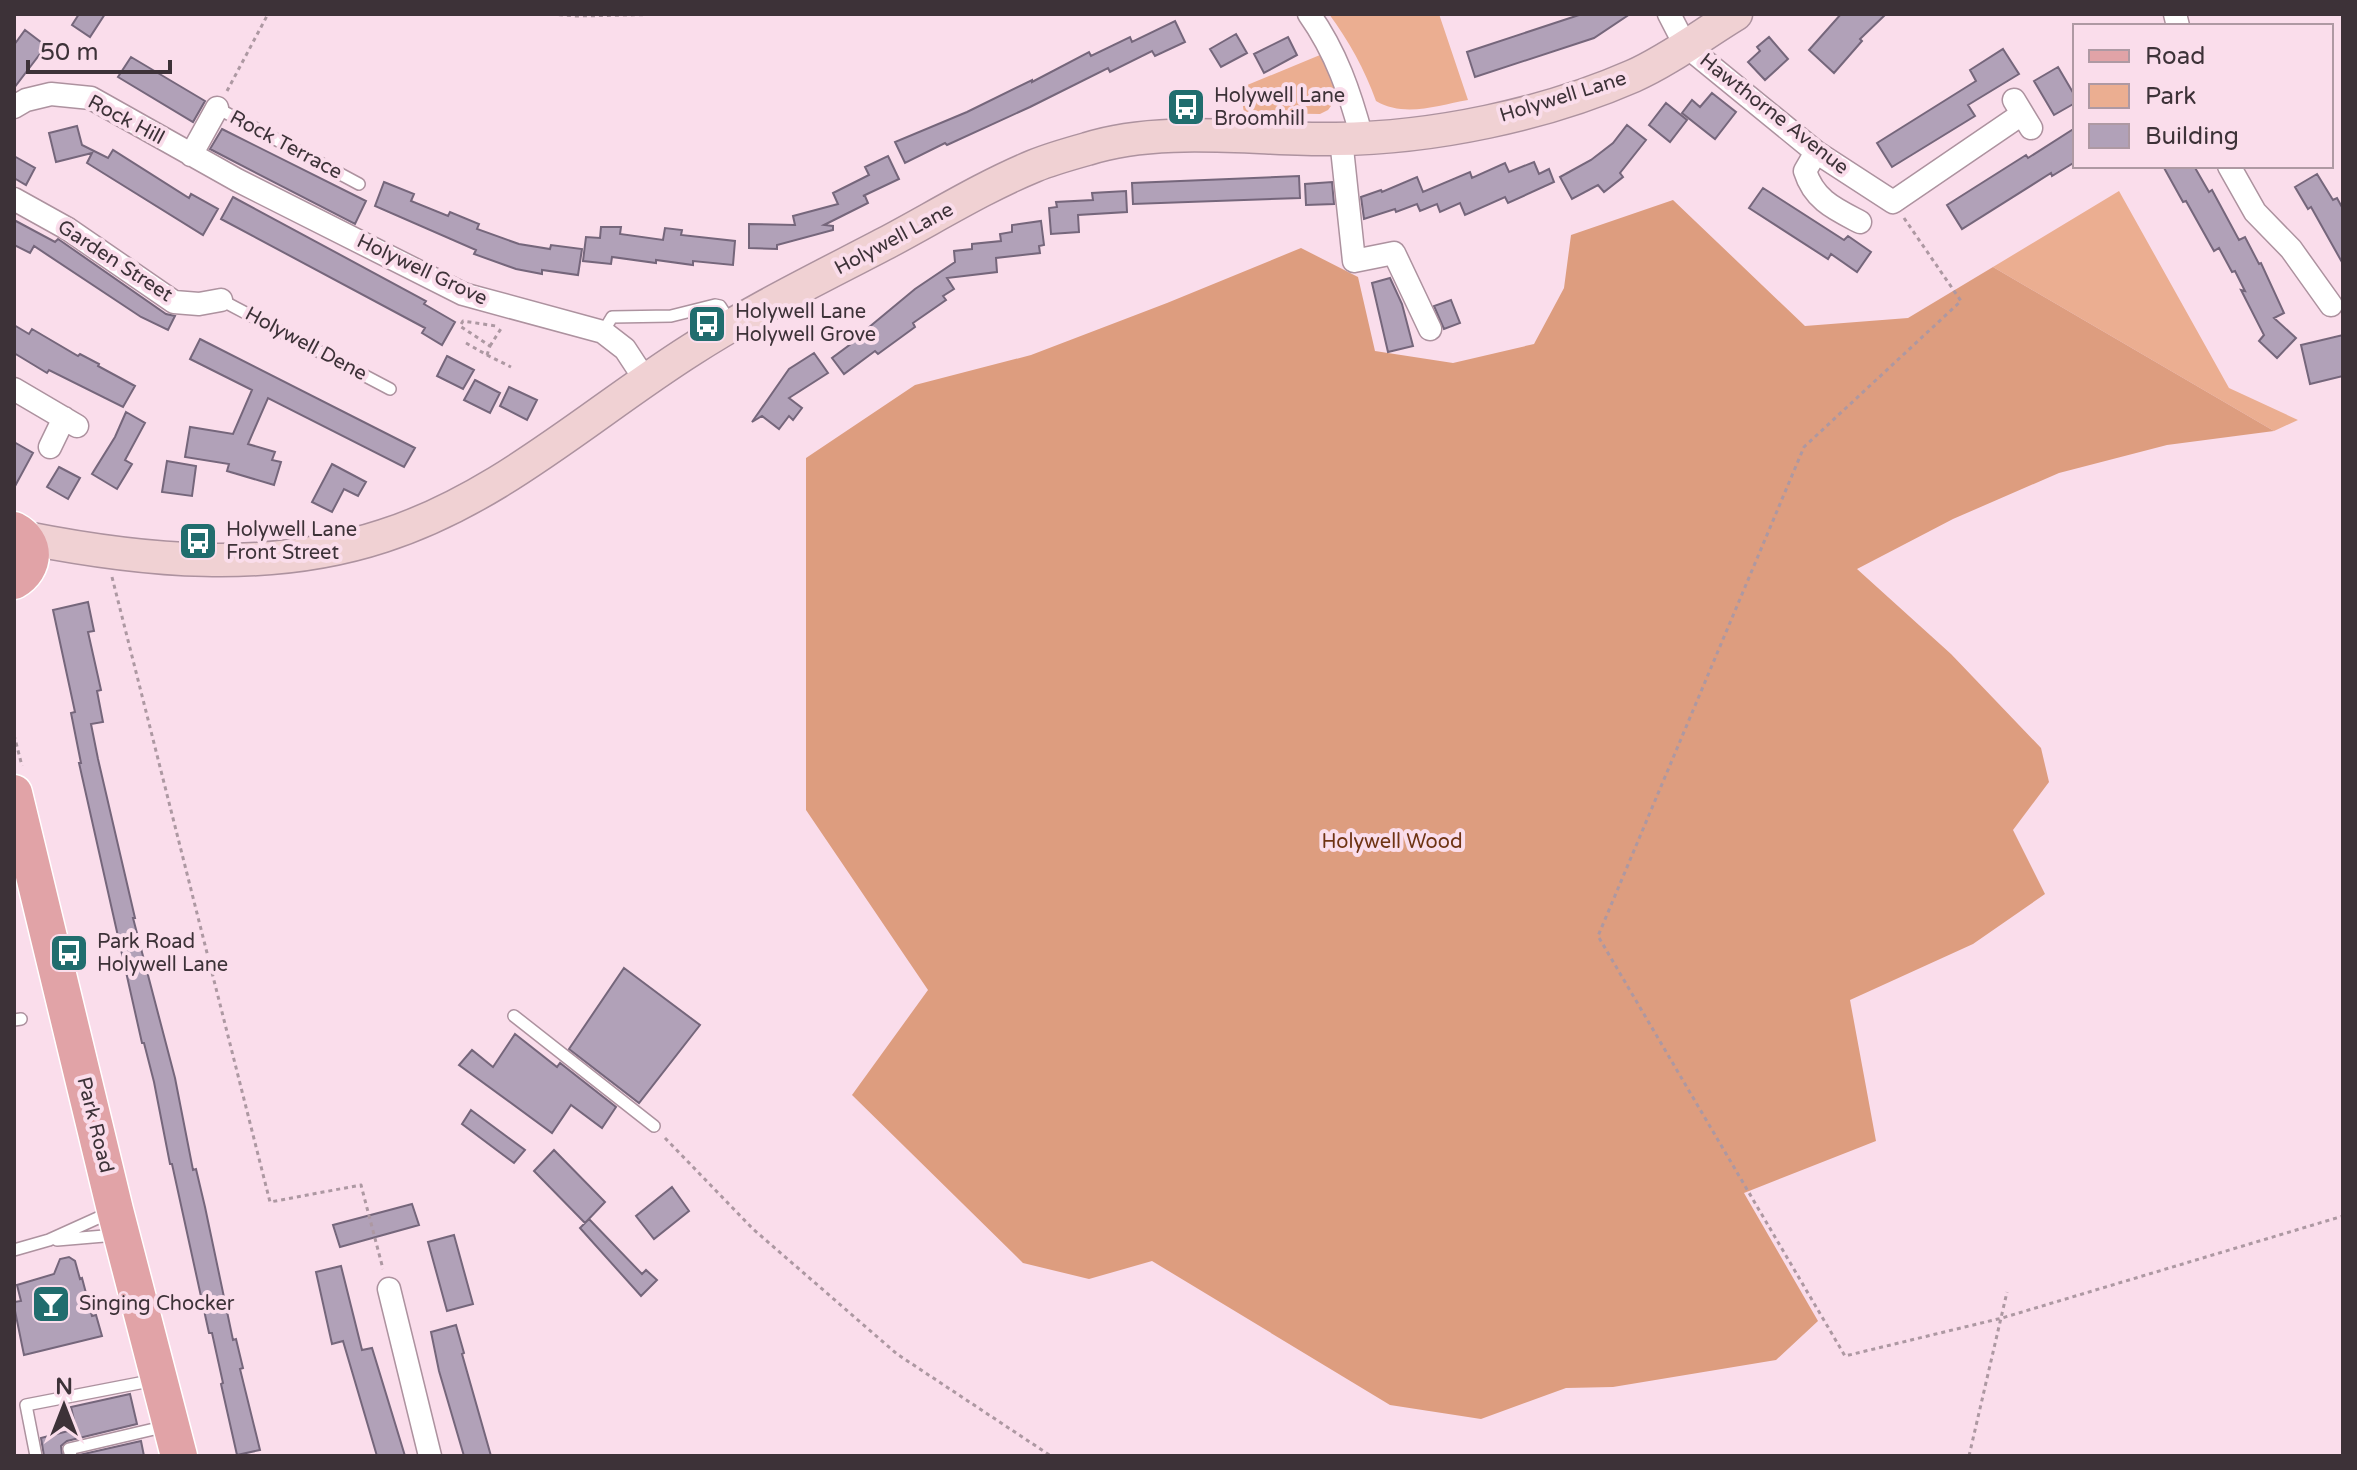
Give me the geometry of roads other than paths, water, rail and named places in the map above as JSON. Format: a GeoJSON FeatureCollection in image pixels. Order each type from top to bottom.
{"type":"FeatureCollection","features":[{"type":"Feature","properties":{"kind":"main road","name":"Holywell Lane"},"geometry":{"type":"LineString","coordinates":[[20,555],[100,562],[240,561],[321,551],[382,537],[439,514],[492,487],[692,348],[732,325],[1034,166],[1094,146],[1151,137],[1388,137],[1448,129],[1533,111],[1635,75],[1736,14]]}},
{"type":"Feature","properties":{"kind":"main road","name":"Park Road"},"geometry":{"type":"LineString","coordinates":[[14,793],[24,862],[175,1441]]}},
{"type":"Feature","properties":{"kind":"street"},"geometry":{"type":"LineString","coordinates":[[1309,14],[1324,35],[1339,66],[1352,139],[1354,261],[1394,253],[1430,329]]}},
{"type":"Feature","properties":{"kind":"street"},"geometry":{"type":"LineString","coordinates":[[1669,14],[1685,45]]}},
{"type":"Feature","properties":{"kind":"street","name":"Hawthorne Avenue"},"geometry":{"type":"LineString","coordinates":[[1685,45],[1816,152],[1893,202],[2022,114]]}},
{"type":"Feature","properties":{"kind":"street","name":"Rock Hill"},"geometry":{"type":"LineString","coordinates":[[18,99],[51,94],[91,98],[191,155]]}},
{"type":"Feature","properties":{"kind":"street","name":"Rock Terrace"},"geometry":{"type":"LineString","coordinates":[[191,155],[217,108]]}},
{"type":"Feature","properties":{"kind":"street"},"geometry":{"type":"LineString","coordinates":[[1816,152],[1805,171],[1810,186],[1826,204],[1860,222]]}},
{"type":"Feature","properties":{"kind":"street","name":"Holywell Grove"},"geometry":{"type":"LineString","coordinates":[[191,155],[510,319],[568,321],[603,332],[625,349],[646,381]]}},
{"type":"Feature","properties":{"kind":"street"},"geometry":{"type":"LineString","coordinates":[[2230,168],[2255,212],[2291,249],[2337,306]]}},
{"type":"Feature","properties":{"kind":"street","name":"Garden Street"},"geometry":{"type":"LineString","coordinates":[[14,199],[68,229],[174,302],[199,304],[221,300]]}},
{"type":"Feature","properties":{"kind":"street"},"geometry":{"type":"LineString","coordinates":[[14,389],[71,422],[50,447]]}},
{"type":"Feature","properties":{"kind":"street"},"geometry":{"type":"LineString","coordinates":[[389,1289],[430,1456]]}},
{"type":"Feature","properties":{"kind":"lane","name":"Rock Terrace"},"geometry":{"type":"LineString","coordinates":[[217,108],[359,184]]}},
{"type":"Feature","properties":{"kind":"lane","name":"Holywell Dene"},"geometry":{"type":"LineString","coordinates":[[221,300],[390,389]]}},
{"type":"Feature","properties":{"kind":"lane"},"geometry":{"type":"LineString","coordinates":[[603,332],[612,317],[662,317],[715,305],[720,306],[732,325]]}},
{"type":"Feature","properties":{"kind":"lane"},"geometry":{"type":"LineString","coordinates":[[514,1016],[654,1126]]}},
{"type":"Feature","properties":{"kind":"lane"},"geometry":{"type":"LineString","coordinates":[[49,1240],[118,1222]]}},
{"type":"Feature","properties":{"kind":"lane"},"geometry":{"type":"LineString","coordinates":[[14,1250],[118,1222]]}},
{"type":"Feature","properties":{"kind":"lane"},"geometry":{"type":"LineString","coordinates":[[36,1456],[26,1405],[159,1379]]}},
{"type":"Feature","properties":{"kind":"lane"},"geometry":{"type":"LineString","coordinates":[[71,1456],[69,1449],[175,1441]]}},
{"type":"Feature","properties":{"kind":"place","name":"Holywell Lane Broomhill"},"geometry":{"type":"Point","coordinates":[1186,107]}},
{"type":"Feature","properties":{"kind":"place","name":"Holywell Lane Holywell Grove"},"geometry":{"type":"Point","coordinates":[707,324]}},
{"type":"Feature","properties":{"kind":"place","name":"Holywell Lane Front Street"},"geometry":{"type":"Point","coordinates":[198,541]}},
{"type":"Feature","properties":{"kind":"place","name":"Park Road Holywell Lane"},"geometry":{"type":"Point","coordinates":[69,953]}},
{"type":"Feature","properties":{"kind":"place","name":"Singing Chocker"},"geometry":{"type":"Point","coordinates":[51,1304]}},
{"type":"Feature","properties":{"kind":"park label","name":"Holywell Wood"},"geometry":{"type":"Point","coordinates":[1392,842]}}]}
